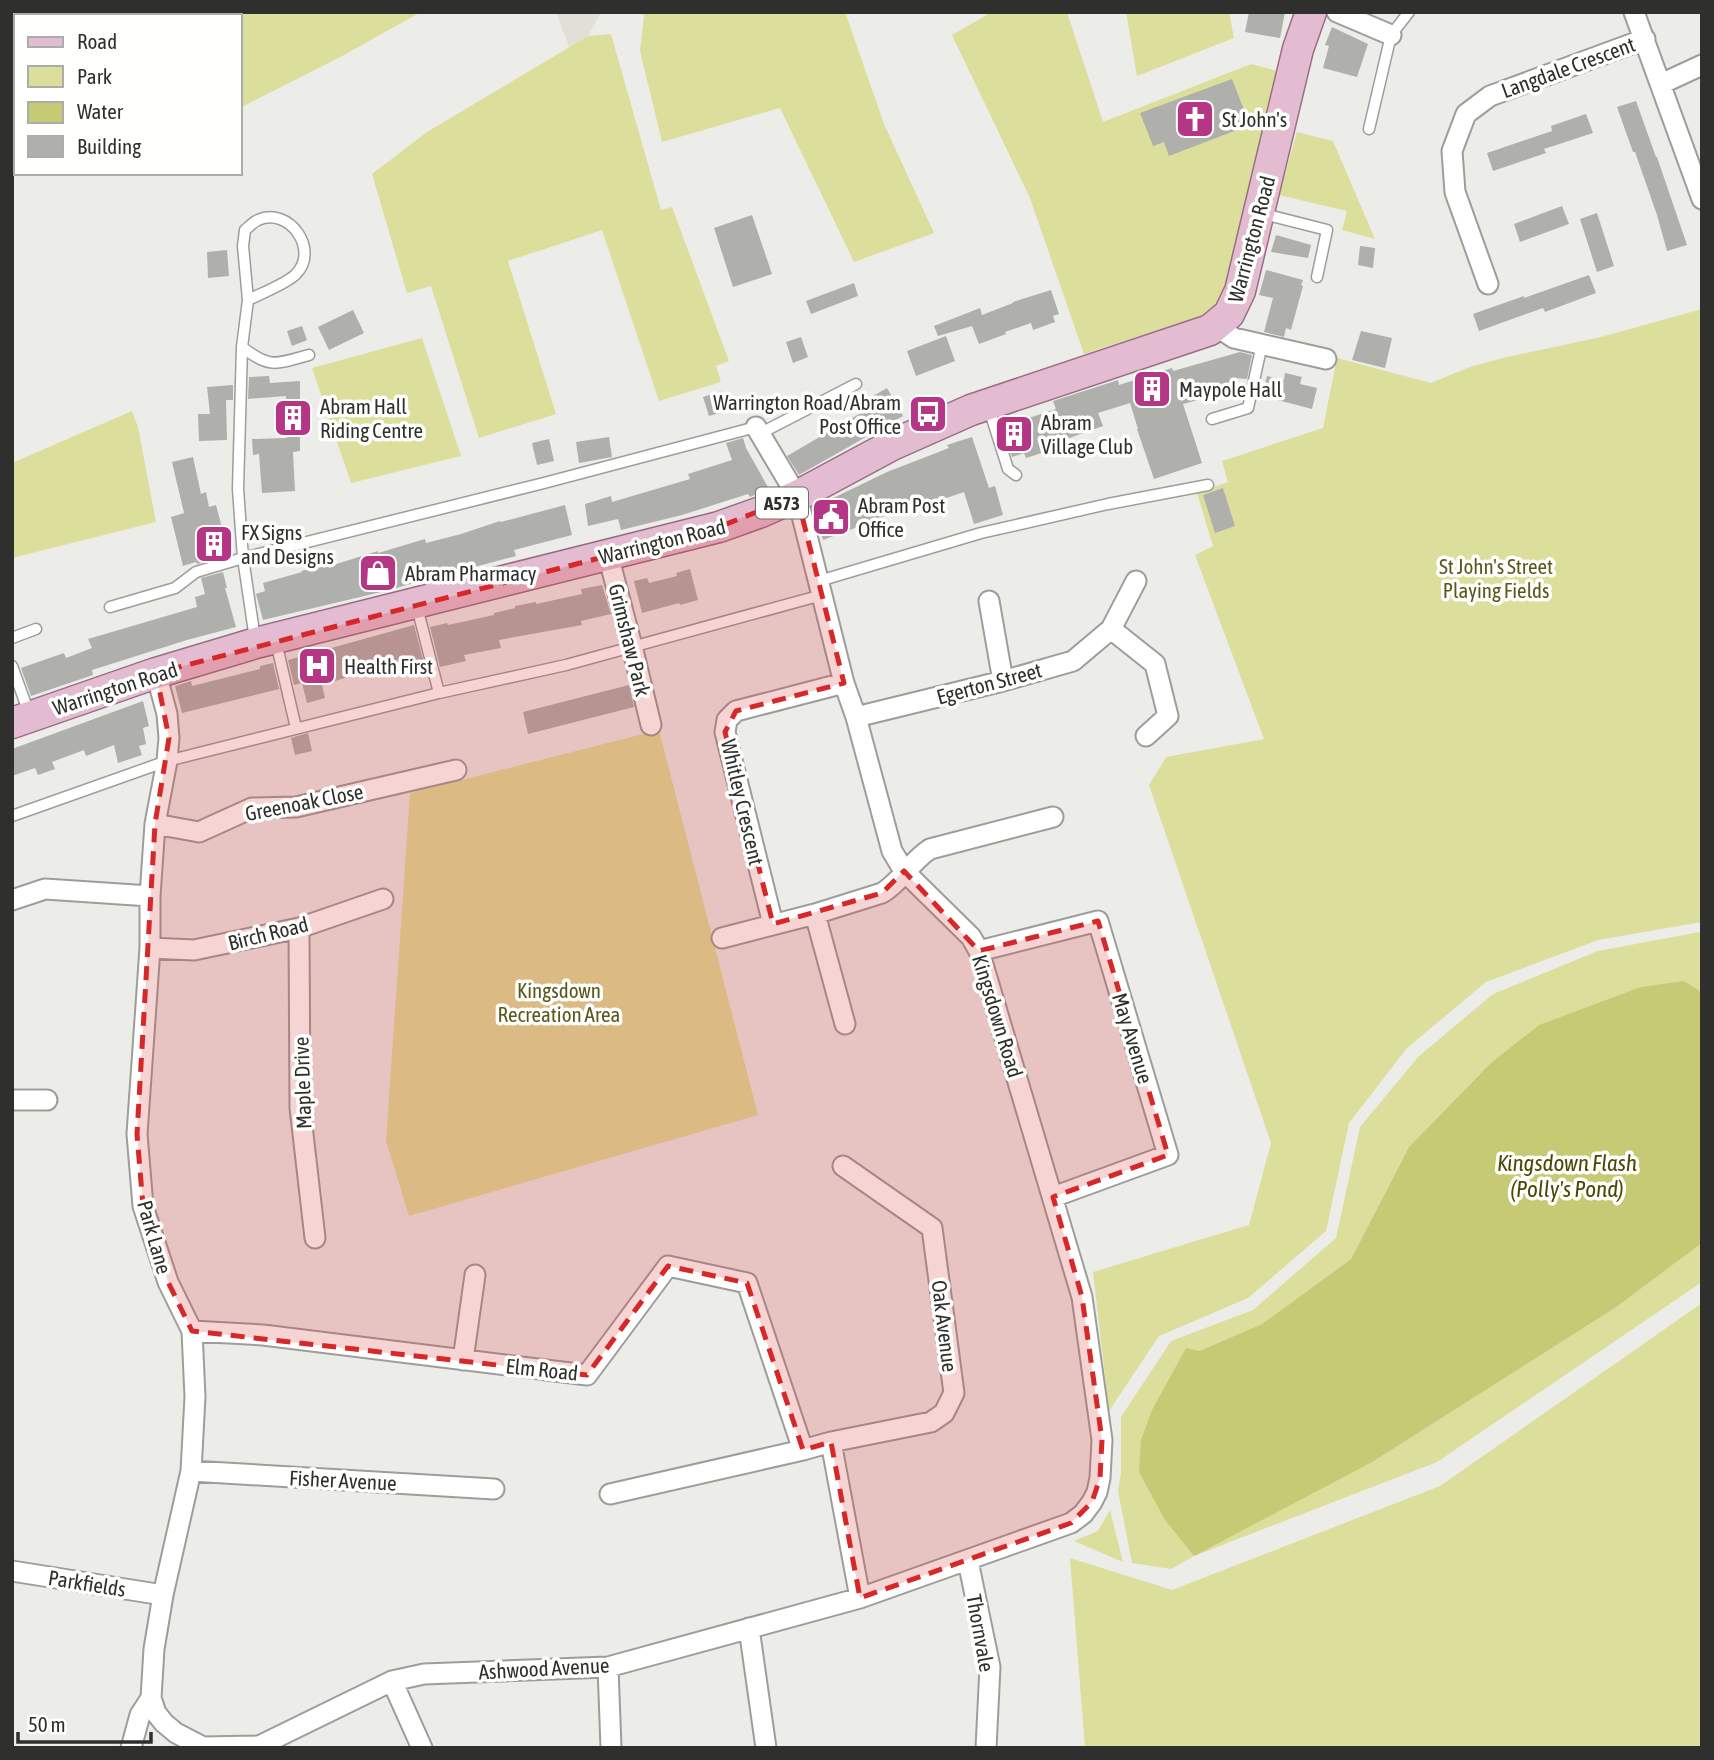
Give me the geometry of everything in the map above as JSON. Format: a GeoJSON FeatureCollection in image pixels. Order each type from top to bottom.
{"type":"FeatureCollection","features":[{"type":"Feature","properties":{"kind":"main road","name":"Warrington Road"},"geometry":{"type":"LineString","coordinates":[[22,720],[156,673],[265,641],[719,527],[797,496],[892,445],[971,410],[1191,337],[1217,325],[1229,314],[1237,301],[1298,49],[1311,12]]}},
{"type":"Feature","properties":{"kind":"street"},"geometry":{"type":"LineString","coordinates":[[1338,12],[1391,35]]}},
{"type":"Feature","properties":{"kind":"street"},"geometry":{"type":"LineString","coordinates":[[1634,12],[1702,198]]}},
{"type":"Feature","properties":{"kind":"street","name":"Langdale Crescent"},"geometry":{"type":"LineString","coordinates":[[1488,284],[1455,192],[1452,150],[1466,114],[1490,96],[1645,39]]}},
{"type":"Feature","properties":{"kind":"street"},"geometry":{"type":"LineString","coordinates":[[1661,84],[1702,65]]}},
{"type":"Feature","properties":{"kind":"street"},"geometry":{"type":"LineString","coordinates":[[1217,325],[1234,338],[1326,359]]}},
{"type":"Feature","properties":{"kind":"street","name":"Kingsdown Road"},"geometry":{"type":"LineString","coordinates":[[759,430],[797,496],[844,683],[856,717],[892,851],[904,872],[971,937],[979,951],[1082,1297],[1102,1440],[1100,1479],[1097,1492],[1083,1514],[1071,1524],[1040,1534]]}},
{"type":"Feature","properties":{"kind":"street","name":"Grimshaw Park"},"geometry":{"type":"LineString","coordinates":[[608,555],[651,726]]}},
{"type":"Feature","properties":{"kind":"street","name":"Egerton Street"},"geometry":{"type":"LineString","coordinates":[[856,717],[1073,661],[1111,629],[1136,581]]}},
{"type":"Feature","properties":{"kind":"street"},"geometry":{"type":"LineString","coordinates":[[989,601],[1003,681]]}},
{"type":"Feature","properties":{"kind":"street"},"geometry":{"type":"LineString","coordinates":[[1111,629],[1155,664],[1168,716],[1146,736]]}},
{"type":"Feature","properties":{"kind":"street","name":"Park Lane"},"geometry":{"type":"LineString","coordinates":[[131,1748],[139,1715],[151,1698],[154,1649],[163,1595],[191,1471],[195,1397],[191,1331],[168,1282],[143,1206],[137,1134],[150,948],[155,824],[169,738],[167,714],[156,673]]}},
{"type":"Feature","properties":{"kind":"street","name":"Whitley Crescent"},"geometry":{"type":"LineString","coordinates":[[773,924],[725,732],[727,720],[736,711],[844,683]]}},
{"type":"Feature","properties":{"kind":"street","name":"Greenoak Close"},"geometry":{"type":"LineString","coordinates":[[155,824],[199,832],[252,808],[296,807],[456,770]]}},
{"type":"Feature","properties":{"kind":"street"},"geometry":{"type":"LineString","coordinates":[[722,938],[882,893],[892,887],[904,872],[930,849],[1053,817]]}},
{"type":"Feature","properties":{"kind":"street"},"geometry":{"type":"LineString","coordinates":[[12,900],[45,889],[150,896]]}},
{"type":"Feature","properties":{"kind":"street","name":"Birch Road"},"geometry":{"type":"LineString","coordinates":[[150,948],[194,950],[299,928],[383,898]]}},
{"type":"Feature","properties":{"kind":"street"},"geometry":{"type":"LineString","coordinates":[[815,914],[845,1024]]}},
{"type":"Feature","properties":{"kind":"street","name":"May Avenue"},"geometry":{"type":"LineString","coordinates":[[979,951],[1098,921],[1168,1155],[1052,1197]]}},
{"type":"Feature","properties":{"kind":"street","name":"Maple Drive"},"geometry":{"type":"LineString","coordinates":[[299,928],[300,1108],[315,1238]]}},
{"type":"Feature","properties":{"kind":"street"},"geometry":{"type":"LineString","coordinates":[[12,1100],[47,1100]]}},
{"type":"Feature","properties":{"kind":"street","name":"Oak Avenue"},"geometry":{"type":"LineString","coordinates":[[610,1494],[831,1442],[931,1422],[944,1413],[954,1392],[932,1228],[843,1166]]}},
{"type":"Feature","properties":{"kind":"street","name":"Elm Road"},"geometry":{"type":"LineString","coordinates":[[191,1331],[263,1335],[587,1376],[668,1266],[747,1283],[803,1450]]}},
{"type":"Feature","properties":{"kind":"street"},"geometry":{"type":"LineString","coordinates":[[463,1360],[475,1276]]}},
{"type":"Feature","properties":{"kind":"street"},"geometry":{"type":"LineString","coordinates":[[831,1442],[860,1598]]}},
{"type":"Feature","properties":{"kind":"street","name":"Fisher Avenue"},"geometry":{"type":"LineString","coordinates":[[191,1471],[494,1489]]}},
{"type":"Feature","properties":{"kind":"street","name":"Ashwood Avenue"},"geometry":{"type":"LineString","coordinates":[[151,1698],[156,1713],[164,1723],[202,1747],[259,1746],[392,1681],[424,1674],[608,1667],[860,1598],[1040,1534]]}},
{"type":"Feature","properties":{"kind":"street","name":"Thornvale"},"geometry":{"type":"LineString","coordinates":[[968,1561],[990,1668],[986,1748]]}},
{"type":"Feature","properties":{"kind":"street","name":"Parkfields"},"geometry":{"type":"LineString","coordinates":[[12,1571],[163,1595]]}},
{"type":"Feature","properties":{"kind":"street"},"geometry":{"type":"LineString","coordinates":[[749,1628],[766,1748]]}},
{"type":"Feature","properties":{"kind":"street"},"geometry":{"type":"LineString","coordinates":[[608,1667],[611,1748]]}},
{"type":"Feature","properties":{"kind":"street"},"geometry":{"type":"LineString","coordinates":[[392,1681],[422,1748]]}},
{"type":"Feature","properties":{"kind":"lane"},"geometry":{"type":"LineString","coordinates":[[1368,129],[1391,35],[1409,12]]}},
{"type":"Feature","properties":{"kind":"lane"},"geometry":{"type":"LineString","coordinates":[[1260,213],[1327,230],[1317,277]]}},
{"type":"Feature","properties":{"kind":"lane"},"geometry":{"type":"LineString","coordinates":[[248,300],[295,276],[304,263],[306,253],[302,240],[287,221],[273,216],[257,220],[245,230],[243,246],[248,300],[242,347],[238,489],[243,558],[265,641],[296,729]]}},
{"type":"Feature","properties":{"kind":"lane"},"geometry":{"type":"LineString","coordinates":[[1212,419],[1248,408],[1262,344]]}},
{"type":"Feature","properties":{"kind":"lane"},"geometry":{"type":"LineString","coordinates":[[242,347],[259,360],[273,363],[309,355]]}},
{"type":"Feature","properties":{"kind":"lane"},"geometry":{"type":"LineString","coordinates":[[110,607],[175,588],[196,572],[243,558],[759,430],[856,384]]}},
{"type":"Feature","properties":{"kind":"lane"},"geometry":{"type":"LineString","coordinates":[[988,405],[1008,469],[1016,475]]}},
{"type":"Feature","properties":{"kind":"lane"},"geometry":{"type":"LineString","coordinates":[[12,816],[167,761],[439,693],[566,665],[632,646],[821,588],[981,534],[1108,504],[1208,485]]}},
{"type":"Feature","properties":{"kind":"lane"},"geometry":{"type":"LineString","coordinates":[[416,603],[439,693]]}},
{"type":"Feature","properties":{"kind":"lane"},"geometry":{"type":"LineString","coordinates":[[12,638],[36,629]]}},
{"type":"Feature","properties":{"kind":"lane"},"geometry":{"type":"LineString","coordinates":[[12,666],[22,720]]}},
{"type":"Feature","properties":{"kind":"highlighted area"},"geometry":{"type":"Polygon","coordinates":[[[797,496],[844,683],[736,711],[725,732],[773,924],[882,893],[904,871],[979,951],[1098,921],[1168,1155],[1053,1197],[1082,1297],[1102,1440],[1100,1478],[1092,1502],[1071,1523],[860,1598],[831,1442],[803,1450],[747,1283],[668,1266],[587,1375],[192,1331],[168,1282],[143,1206],[137,1134],[155,824],[169,738],[156,673],[719,527],[797,496]]]}},
{"type":"Feature","properties":{"kind":"shaded area"},"geometry":{"type":"Polygon","coordinates":[[[556,12],[601,12],[588,36],[569,47],[556,12]]]}},
{"type":"Feature","properties":{"kind":"green space"},"geometry":{"type":"Polygon","coordinates":[[[421,12],[242,107],[242,14],[219,14],[421,12]]]}},
{"type":"Feature","properties":{"kind":"green space"},"geometry":{"type":"Polygon","coordinates":[[[643,12],[845,12],[884,124],[934,233],[854,262],[780,108],[662,142],[640,51],[643,12]]]}},
{"type":"Feature","properties":{"kind":"green space"},"geometry":{"type":"Polygon","coordinates":[[[992,12],[1067,12],[1103,122],[1251,64],[1281,72],[1230,280],[1211,313],[1084,354],[1030,198],[952,35],[992,12]]]}},
{"type":"Feature","properties":{"kind":"green space"},"geometry":{"type":"Polygon","coordinates":[[[1126,12],[1229,12],[1234,38],[1137,76],[1126,12]]]}},
{"type":"Feature","properties":{"kind":"green space"},"geometry":{"type":"Polygon","coordinates":[[[611,34],[661,210],[672,207],[729,361],[716,366],[721,382],[659,401],[602,230],[508,261],[556,414],[479,438],[431,286],[407,293],[372,174],[427,132],[588,36],[611,34]]]}},
{"type":"Feature","properties":{"kind":"green space"},"geometry":{"type":"Polygon","coordinates":[[[1297,132],[1333,141],[1375,239],[1342,230],[1347,211],[1279,195],[1297,132]]]}},
{"type":"Feature","properties":{"kind":"green space","name":"St John's Street Playing Fields"},"geometry":{"type":"Polygon","coordinates":[[[1702,309],[1702,922],[1598,940],[1486,982],[1407,1048],[1349,1123],[1326,1231],[1248,1298],[1159,1336],[1109,1411],[1093,1272],[1249,1225],[1271,1143],[1149,785],[1166,757],[1264,739],[1195,555],[1213,546],[1197,493],[1228,482],[1222,461],[1323,428],[1337,358],[1431,383],[1470,367],[1601,337],[1702,309]]]}},
{"type":"Feature","properties":{"kind":"green space"},"geometry":{"type":"Polygon","coordinates":[[[422,338],[461,456],[351,483],[312,368],[422,338]]]}},
{"type":"Feature","properties":{"kind":"green space"},"geometry":{"type":"Polygon","coordinates":[[[132,411],[138,427],[156,522],[12,558],[12,463],[132,411]]]}},
{"type":"Feature","properties":{"kind":"green space","name":"Kingsdown Recreation Area"},"geometry":{"type":"Polygon","coordinates":[[[659,730],[758,1115],[409,1216],[386,1141],[410,793],[659,730]]]}},
{"type":"Feature","properties":{"kind":"green space"},"geometry":{"type":"Polygon","coordinates":[[[1700,932],[1702,992],[1684,981],[1409,1147],[1351,1259],[1262,1324],[1199,1351],[1374,1461],[1615,1308],[1702,1243],[1702,1282],[1437,1462],[1194,1556],[1171,1569],[1132,1563],[1118,1491],[1121,1472],[1121,1417],[1171,1341],[1253,1310],[1336,1238],[1360,1127],[1418,1057],[1493,994],[1598,951],[1700,932]]]}},
{"type":"Feature","properties":{"kind":"green space"},"geometry":{"type":"Polygon","coordinates":[[[1702,1303],[1702,1748],[1085,1748],[1070,1558],[1172,1590],[1440,1486],[1702,1303]]]}},
{"type":"Feature","properties":{"kind":"green space"},"geometry":{"type":"Polygon","coordinates":[[[1110,1510],[1123,1562],[1074,1541],[1098,1531],[1110,1510]]]}},
{"type":"Feature","properties":{"kind":"water"},"geometry":{"type":"Polygon","coordinates":[[[63,12],[165,12],[161,14],[58,14],[63,12]]]}},
{"type":"Feature","properties":{"kind":"water","name":"Kingsdown Flash (Polly's Pond)"},"geometry":{"type":"Polygon","coordinates":[[[1684,981],[1702,992],[1702,1243],[1615,1308],[1374,1461],[1194,1556],[1165,1520],[1139,1472],[1141,1440],[1152,1410],[1186,1348],[1199,1351],[1262,1324],[1351,1259],[1409,1147],[1491,1063],[1539,1025],[1641,987],[1684,981]]]}},
{"type":"Feature","properties":{"kind":"building"},"geometry":{"type":"Polygon","coordinates":[[[1249,12],[1285,12],[1280,38],[1245,32],[1249,12]]]}},
{"type":"Feature","properties":{"kind":"building"},"geometry":{"type":"Polygon","coordinates":[[[1332,27],[1368,44],[1357,77],[1323,68],[1329,46],[1325,45],[1332,27]]]}},
{"type":"Feature","properties":{"kind":"building","name":"St John's"},"geometry":{"type":"Polygon","coordinates":[[[1232,79],[1250,125],[1169,156],[1164,142],[1153,146],[1140,113],[1232,79]]]}},
{"type":"Feature","properties":{"kind":"building"},"geometry":{"type":"Polygon","coordinates":[[[1636,101],[1687,245],[1667,251],[1657,215],[1617,107],[1636,101]]]}},
{"type":"Feature","properties":{"kind":"building"},"geometry":{"type":"Polygon","coordinates":[[[1586,114],[1593,133],[1544,149],[1546,153],[1493,171],[1487,153],[1552,131],[1551,126],[1586,114]]]}},
{"type":"Feature","properties":{"kind":"building"},"geometry":{"type":"Polygon","coordinates":[[[1562,206],[1569,224],[1520,242],[1514,224],[1562,206]]]}},
{"type":"Feature","properties":{"kind":"building"},"geometry":{"type":"Polygon","coordinates":[[[1597,213],[1614,266],[1597,272],[1580,219],[1597,213]]]}},
{"type":"Feature","properties":{"kind":"building"},"geometry":{"type":"Polygon","coordinates":[[[752,215],[772,274],[733,287],[714,228],[752,215]]]}},
{"type":"Feature","properties":{"kind":"building"},"geometry":{"type":"Polygon","coordinates":[[[1276,235],[1311,245],[1308,258],[1271,252],[1276,235]]]}},
{"type":"Feature","properties":{"kind":"building"},"geometry":{"type":"Polygon","coordinates":[[[1360,246],[1375,248],[1373,268],[1358,265],[1360,246]]]}},
{"type":"Feature","properties":{"kind":"building"},"geometry":{"type":"Polygon","coordinates":[[[227,250],[229,276],[208,278],[207,252],[227,250]]]}},
{"type":"Feature","properties":{"kind":"building"},"geometry":{"type":"Polygon","coordinates":[[[1266,270],[1303,280],[1291,330],[1286,328],[1284,337],[1264,332],[1273,298],[1259,295],[1266,270]]]}},
{"type":"Feature","properties":{"kind":"building"},"geometry":{"type":"Polygon","coordinates":[[[1589,275],[1596,293],[1545,312],[1543,308],[1479,331],[1473,314],[1589,275]]]}},
{"type":"Feature","properties":{"kind":"building"},"geometry":{"type":"Polygon","coordinates":[[[854,283],[858,296],[811,314],[806,301],[854,283]]]}},
{"type":"Feature","properties":{"kind":"building"},"geometry":{"type":"Polygon","coordinates":[[[1051,290],[1059,314],[1053,316],[1055,322],[1033,330],[1031,323],[979,344],[972,326],[938,336],[934,326],[980,308],[982,315],[1051,290]]]}},
{"type":"Feature","properties":{"kind":"building"},"geometry":{"type":"Polygon","coordinates":[[[353,310],[364,333],[329,350],[318,327],[353,310]]]}},
{"type":"Feature","properties":{"kind":"building"},"geometry":{"type":"Polygon","coordinates":[[[302,326],[307,340],[292,346],[287,331],[302,326]]]}},
{"type":"Feature","properties":{"kind":"building"},"geometry":{"type":"Polygon","coordinates":[[[1361,331],[1392,338],[1385,368],[1352,360],[1361,331]]]}},
{"type":"Feature","properties":{"kind":"building"},"geometry":{"type":"Polygon","coordinates":[[[946,336],[955,361],[916,376],[907,351],[946,336]]]}},
{"type":"Feature","properties":{"kind":"building"},"geometry":{"type":"Polygon","coordinates":[[[801,337],[808,357],[793,363],[786,342],[801,337]]]}},
{"type":"Feature","properties":{"kind":"building"},"geometry":{"type":"Polygon","coordinates":[[[1240,352],[1252,355],[1247,379],[1234,378],[1233,386],[1220,387],[1221,394],[1183,404],[1202,463],[1154,479],[1130,403],[1098,413],[1103,426],[1050,445],[1051,450],[1026,458],[1024,453],[1012,457],[1002,427],[1056,409],[1053,401],[1118,380],[1119,385],[1172,368],[1173,371],[1240,352]]]}},
{"type":"Feature","properties":{"kind":"building"},"geometry":{"type":"Polygon","coordinates":[[[1285,373],[1302,377],[1300,384],[1317,388],[1312,409],[1262,396],[1267,376],[1284,380],[1285,373]]]}},
{"type":"Feature","properties":{"kind":"building","name":"Abram Hall Riding Centre"},"geometry":{"type":"Polygon","coordinates":[[[269,376],[270,383],[300,381],[300,451],[293,452],[295,491],[262,493],[259,454],[253,455],[252,439],[287,438],[286,396],[248,399],[249,377],[269,376]]]}},
{"type":"Feature","properties":{"kind":"building"},"geometry":{"type":"Polygon","coordinates":[[[233,385],[233,400],[226,400],[227,440],[199,441],[198,414],[210,414],[207,387],[233,385]]]}},
{"type":"Feature","properties":{"kind":"building"},"geometry":{"type":"Polygon","coordinates":[[[887,388],[903,416],[799,475],[787,456],[878,403],[873,396],[887,388]]]}},
{"type":"Feature","properties":{"kind":"building"},"geometry":{"type":"Polygon","coordinates":[[[721,391],[727,411],[709,416],[703,397],[721,391]]]}},
{"type":"Feature","properties":{"kind":"building"},"geometry":{"type":"Polygon","coordinates":[[[609,437],[612,457],[579,463],[576,442],[609,437]]]}},
{"type":"Feature","properties":{"kind":"building"},"geometry":{"type":"Polygon","coordinates":[[[972,437],[989,488],[995,486],[1003,515],[974,524],[964,492],[917,508],[915,502],[823,540],[815,511],[827,507],[825,502],[887,472],[949,448],[947,445],[972,437]]]}},
{"type":"Feature","properties":{"kind":"building"},"geometry":{"type":"Polygon","coordinates":[[[743,438],[769,489],[750,497],[748,494],[682,515],[621,530],[618,519],[588,526],[585,504],[611,496],[612,502],[690,479],[688,474],[732,460],[726,443],[743,438]]]}},
{"type":"Feature","properties":{"kind":"building"},"geometry":{"type":"Polygon","coordinates":[[[549,439],[554,461],[537,465],[532,443],[549,439]]]}},
{"type":"Feature","properties":{"kind":"building"},"geometry":{"type":"Polygon","coordinates":[[[193,457],[201,494],[206,492],[209,507],[216,505],[229,554],[183,566],[171,517],[184,513],[172,462],[193,457]]]}},
{"type":"Feature","properties":{"kind":"building"},"geometry":{"type":"Polygon","coordinates":[[[1223,488],[1235,526],[1215,533],[1203,495],[1223,488]]]}},
{"type":"Feature","properties":{"kind":"building"},"geometry":{"type":"Polygon","coordinates":[[[565,505],[572,535],[514,550],[516,556],[263,620],[256,594],[265,591],[263,583],[378,551],[425,539],[426,543],[565,505]]]}},
{"type":"Feature","properties":{"kind":"building"},"geometry":{"type":"Polygon","coordinates":[[[690,569],[698,600],[642,613],[634,581],[647,578],[649,583],[677,576],[676,573],[690,569]]]}},
{"type":"Feature","properties":{"kind":"building"},"geometry":{"type":"Polygon","coordinates":[[[223,572],[236,627],[92,670],[93,675],[31,696],[21,668],[64,653],[66,658],[92,648],[88,639],[197,607],[195,597],[205,594],[201,578],[223,572]]]}},
{"type":"Feature","properties":{"kind":"building"},"geometry":{"type":"Polygon","coordinates":[[[602,585],[611,614],[581,621],[582,625],[499,640],[501,648],[464,655],[466,661],[440,667],[430,627],[494,615],[515,606],[582,594],[581,589],[602,585]]]}},
{"type":"Feature","properties":{"kind":"building"},"geometry":{"type":"Polygon","coordinates":[[[414,625],[425,667],[384,678],[381,668],[348,677],[322,685],[325,698],[307,703],[302,683],[294,685],[288,660],[414,625]]]}},
{"type":"Feature","properties":{"kind":"building"},"geometry":{"type":"Polygon","coordinates":[[[273,663],[279,689],[182,713],[175,686],[191,681],[192,686],[260,669],[260,666],[273,663]]]}},
{"type":"Feature","properties":{"kind":"building"},"geometry":{"type":"Polygon","coordinates":[[[629,685],[634,707],[528,734],[523,712],[629,685]]]}},
{"type":"Feature","properties":{"kind":"building"},"geometry":{"type":"Polygon","coordinates":[[[143,701],[149,726],[143,728],[146,744],[139,746],[142,755],[118,763],[114,745],[86,756],[84,750],[52,762],[55,769],[38,775],[35,768],[12,776],[12,749],[143,701]]]}},
{"type":"Feature","properties":{"kind":"building"},"geometry":{"type":"Polygon","coordinates":[[[308,733],[312,751],[295,755],[291,738],[308,733]]]}},
{"type":"Feature","properties":{"kind":"place","name":"St John's"},"geometry":{"type":"Point","coordinates":[1195,119]}},
{"type":"Feature","properties":{"kind":"place","name":"Maypole Hall"},"geometry":{"type":"Point","coordinates":[1152,389]}},
{"type":"Feature","properties":{"kind":"place","name":"Warrington Road/Abram Post Office"},"geometry":{"type":"Point","coordinates":[928,414]}},
{"type":"Feature","properties":{"kind":"place","name":"Abram Hall Riding Centre"},"geometry":{"type":"Point","coordinates":[293,418]}},
{"type":"Feature","properties":{"kind":"place","name":"Abram Village Club"},"geometry":{"type":"Point","coordinates":[1014,434]}},
{"type":"Feature","properties":{"kind":"place","name":"Abram Post Office"},"geometry":{"type":"Point","coordinates":[831,517]}},
{"type":"Feature","properties":{"kind":"place","name":"FX Signs and Designs"},"geometry":{"type":"Point","coordinates":[214,544]}},
{"type":"Feature","properties":{"kind":"place","name":"Abram Pharmacy"},"geometry":{"type":"Point","coordinates":[378,573]}},
{"type":"Feature","properties":{"kind":"place","name":"Health First"},"geometry":{"type":"Point","coordinates":[317,666]}}]}
